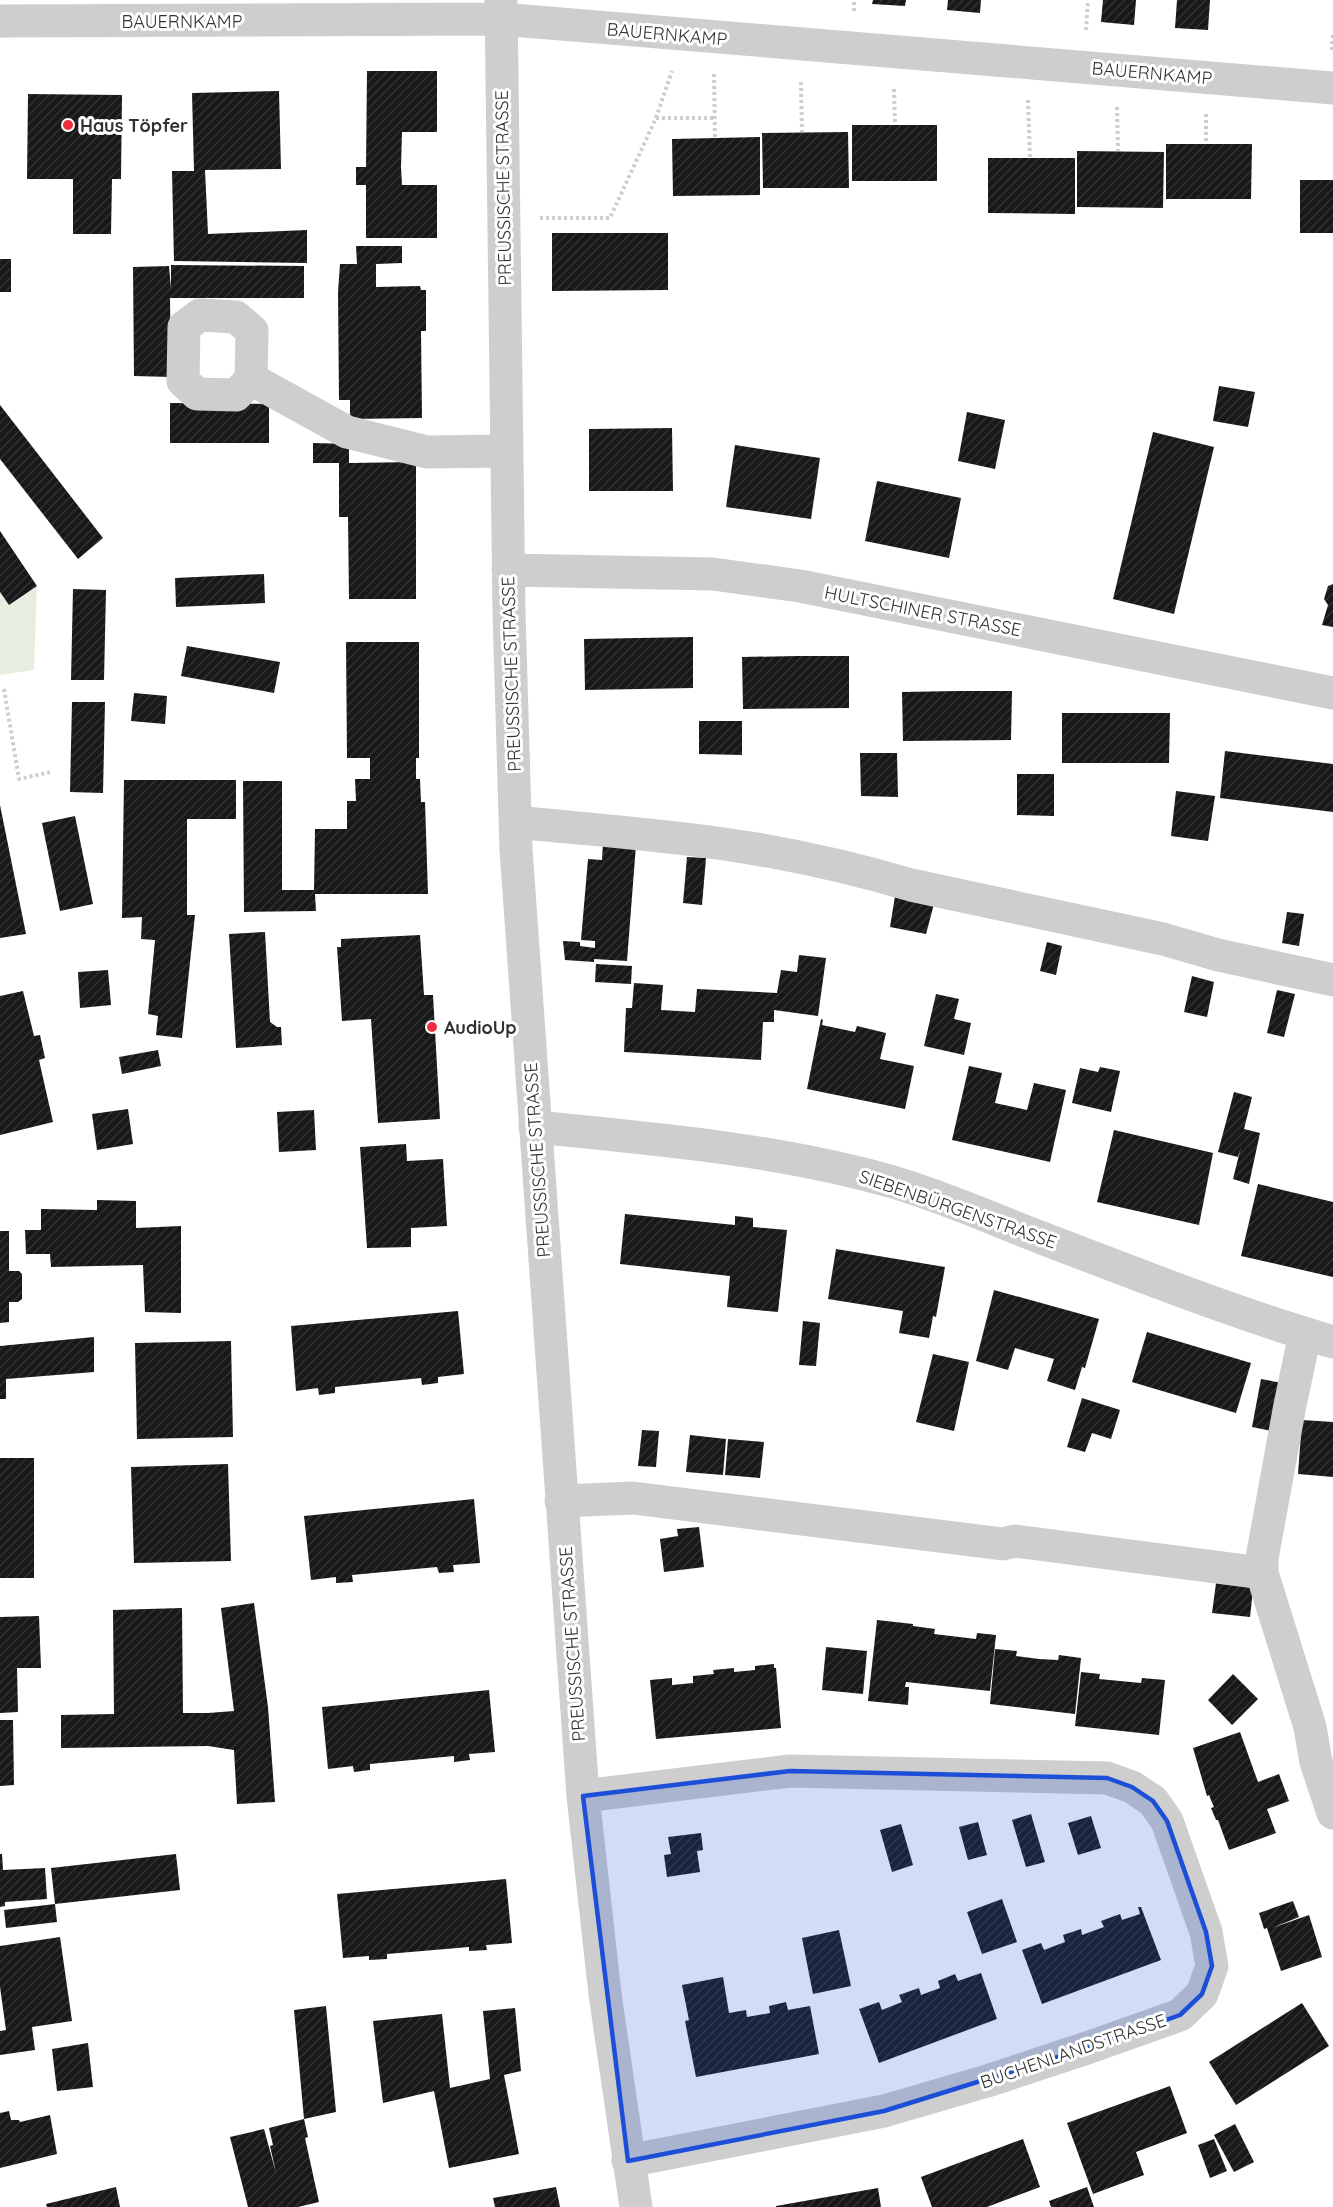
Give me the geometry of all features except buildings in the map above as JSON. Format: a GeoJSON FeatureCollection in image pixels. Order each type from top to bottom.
{"type":"FeatureCollection","features":[{"type":"Feature","properties":{"kind":"street","name":"BAUERNKAMP"},"geometry":{"type":"LineString","coordinates":[[0,21],[501,10],[1333,88]]}},
{"type":"Feature","properties":{"kind":"street","name":"PREUSSISCHE STRASSE"},"geometry":{"type":"LineString","coordinates":[[501,10],[508,570],[515,822],[583,1796],[605,1994],[636,2207]]}},
{"type":"Feature","properties":{"kind":"street"},"geometry":{"type":"LineString","coordinates":[[251,380],[347,432],[427,452],[507,451]]}},
{"type":"Feature","properties":{"kind":"street","name":"HULTSCHINER STRASSE"},"geometry":{"type":"LineString","coordinates":[[508,570],[713,574],[800,586],[1333,693]]}},
{"type":"Feature","properties":{"kind":"street"},"geometry":{"type":"LineString","coordinates":[[515,822],[723,844],[780,853],[872,873],[911,885],[1163,939],[1218,955],[1333,980]]}},
{"type":"Feature","properties":{"kind":"street","name":"SIEBENBÜRGENSTRASSE"},"geometry":{"type":"LineString","coordinates":[[535,1127],[677,1141],[735,1150],[822,1164],[895,1183],[1184,1293],[1319,1338]]}},
{"type":"Feature","properties":{"kind":"street"},"geometry":{"type":"LineString","coordinates":[[1319,1338],[1290,1405],[1264,1546],[1262,1573],[1310,1727],[1316,1762],[1333,1813]]}},
{"type":"Feature","properties":{"kind":"street"},"geometry":{"type":"LineString","coordinates":[[561,1501],[633,1498],[1003,1544],[1015,1541],[1262,1573]]}},
{"type":"Feature","properties":{"kind":"street","name":"BUCHENLANDSTRASSE"},"geometry":{"type":"LineString","coordinates":[[583,1796],[790,1771],[1107,1778],[1132,1787],[1154,1801],[1167,1821],[1206,1932],[1212,1966],[1202,1994],[1180,2015],[1087,2048],[987,2081],[884,2111],[628,2161]]}},
{"type":"Feature","properties":{"kind":"path"},"geometry":{"type":"LineString","coordinates":[[1086,32],[1088,0]]}},
{"type":"Feature","properties":{"kind":"path"},"geometry":{"type":"LineString","coordinates":[[1332,52],[1333,32]]}},
{"type":"Feature","properties":{"kind":"path"},"geometry":{"type":"LineString","coordinates":[[540,218],[610,218],[656,118],[673,69]]}},
{"type":"Feature","properties":{"kind":"path"},"geometry":{"type":"LineString","coordinates":[[714,73],[715,138]]}},
{"type":"Feature","properties":{"kind":"path"},"geometry":{"type":"LineString","coordinates":[[801,80],[802,132]]}},
{"type":"Feature","properties":{"kind":"path"},"geometry":{"type":"LineString","coordinates":[[894,86],[895,125]]}},
{"type":"Feature","properties":{"kind":"path"},"geometry":{"type":"LineString","coordinates":[[1028,99],[1030,158]]}},
{"type":"Feature","properties":{"kind":"path"},"geometry":{"type":"LineString","coordinates":[[1117,106],[1118,151]]}},
{"type":"Feature","properties":{"kind":"path"},"geometry":{"type":"LineString","coordinates":[[1206,112],[1206,144]]}},
{"type":"Feature","properties":{"kind":"path"},"geometry":{"type":"LineString","coordinates":[[656,118],[714,118]]}},
{"type":"Feature","properties":{"kind":"path"},"geometry":{"type":"LineString","coordinates":[[4,689],[19,779],[51,772]]}},
{"type":"Feature","properties":{"kind":"highlighted area"},"geometry":{"type":"Polygon","coordinates":[[[790,1771],[1107,1778],[1132,1787],[1153,1801],[1167,1821],[1206,1932],[1212,1966],[1202,1994],[1180,2015],[1087,2048],[884,2111],[628,2161],[583,1796],[790,1771]]]}},
{"type":"Feature","properties":{"kind":"green space"},"geometry":{"type":"Polygon","coordinates":[[[37,586],[34,670],[0,675],[0,592],[9,605],[37,586]]]}},
{"type":"Feature","properties":{"kind":"place","name":"Haus Töpfer"},"geometry":{"type":"Point","coordinates":[68,125]}},
{"type":"Feature","properties":{"kind":"place","name":"AudioUp"},"geometry":{"type":"Point","coordinates":[432,1027]}}]}
